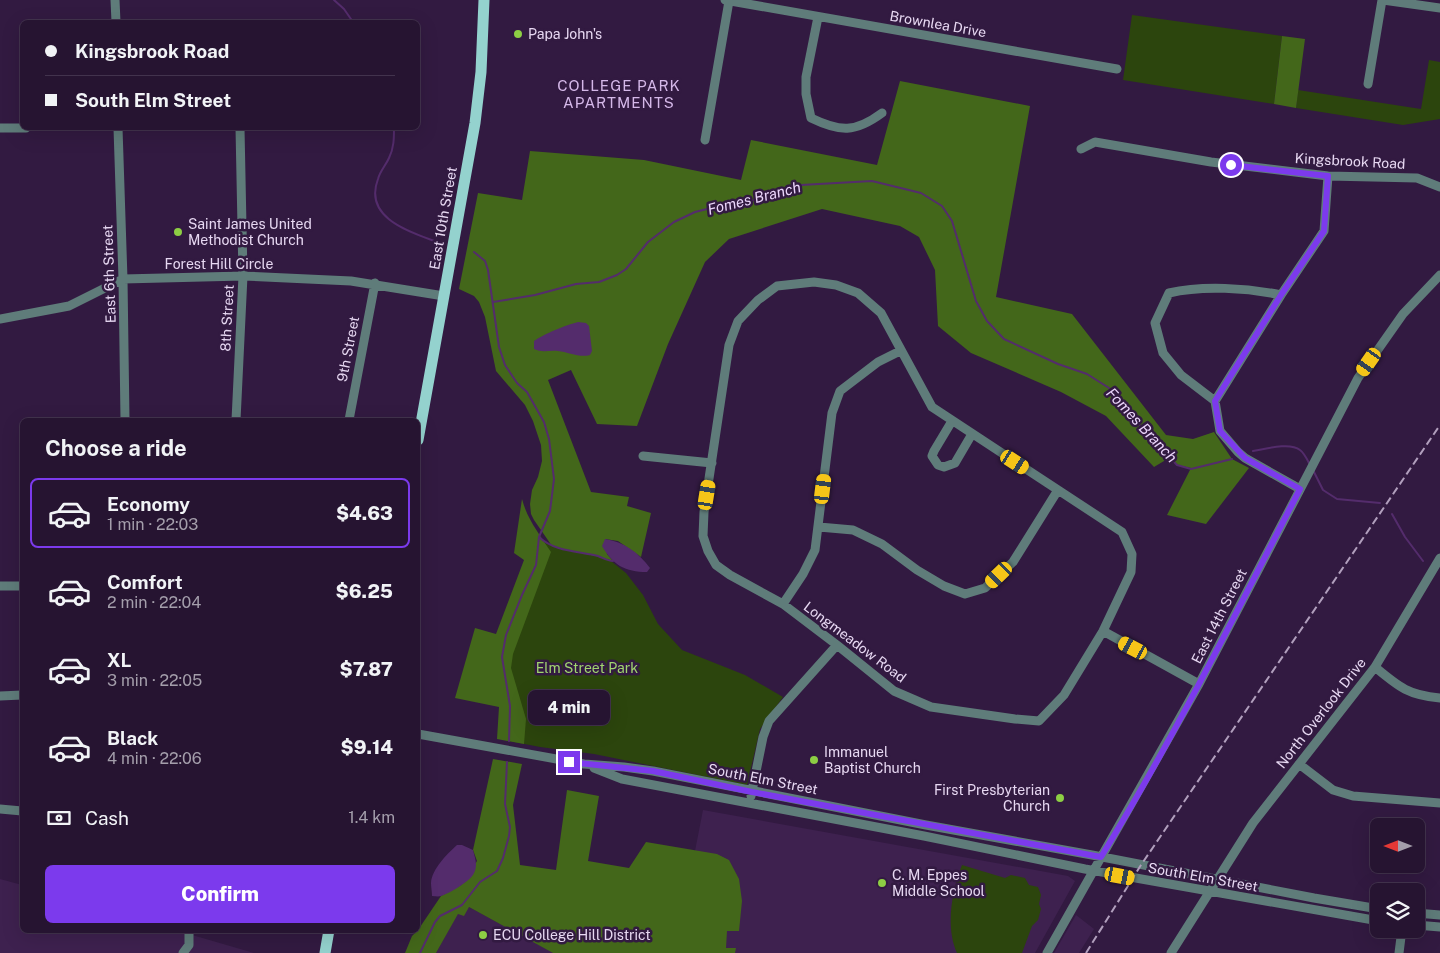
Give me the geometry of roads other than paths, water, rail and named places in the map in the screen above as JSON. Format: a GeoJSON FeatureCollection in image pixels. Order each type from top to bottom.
{"type":"FeatureCollection","features":[{"type":"Feature","properties":{"kind":"main road","name":"East 10th Street"},"geometry":{"type":"LineString","coordinates":[[420,429],[477,108],[482,72],[484,0]]}},
{"type":"Feature","properties":{"kind":"main road"},"geometry":{"type":"LineString","coordinates":[[324,953],[327,933]]}},
{"type":"Feature","properties":{"kind":"street"},"geometry":{"type":"LineString","coordinates":[[115,0],[116,20]]}},
{"type":"Feature","properties":{"kind":"street","name":"Brownlea Drive"},"geometry":{"type":"LineString","coordinates":[[725,0],[1117,69]]}},
{"type":"Feature","properties":{"kind":"street"},"geometry":{"type":"LineString","coordinates":[[1368,84],[1382,0],[1440,8]]}},
{"type":"Feature","properties":{"kind":"street"},"geometry":{"type":"LineString","coordinates":[[705,140],[728,1]]}},
{"type":"Feature","properties":{"kind":"street"},"geometry":{"type":"LineString","coordinates":[[818,17],[806,78],[806,94],[811,118],[828,126],[848,129],[868,124],[882,113]]}},
{"type":"Feature","properties":{"kind":"street"},"geometry":{"type":"LineString","coordinates":[[0,128],[20,128]]}},
{"type":"Feature","properties":{"kind":"street","name":"East 6th Street"},"geometry":{"type":"LineString","coordinates":[[118,130],[125,418]]}},
{"type":"Feature","properties":{"kind":"street","name":"8th Street"},"geometry":{"type":"LineString","coordinates":[[236,418],[243,276],[240,130]]}},
{"type":"Feature","properties":{"kind":"street","name":"Kingsbrook Road"},"geometry":{"type":"LineString","coordinates":[[1081,149],[1095,142],[1211,162],[1328,176],[1417,178],[1440,187]]}},
{"type":"Feature","properties":{"kind":"street"},"geometry":{"type":"LineString","coordinates":[[1300,489],[1245,458],[1238,452],[1220,431],[1215,401],[1281,295],[1324,231],[1328,176]]}},
{"type":"Feature","properties":{"kind":"street","name":"East 14th Street"},"geometry":{"type":"LineString","coordinates":[[1047,953],[1200,684],[1358,378],[1403,314],[1440,274]]}},
{"type":"Feature","properties":{"kind":"street","name":"Forest Hill Circle"},"geometry":{"type":"LineString","coordinates":[[0,318],[68,306],[123,280],[243,276],[351,280],[444,296]]}},
{"type":"Feature","properties":{"kind":"street","name":"Longmeadow Road"},"geometry":{"type":"LineString","coordinates":[[814,282],[836,284],[858,293],[881,314],[932,406],[952,421],[1122,532],[1132,554],[1131,572],[1103,631],[1064,694],[1039,721],[931,707],[894,691],[783,604],[730,575],[716,565],[708,552],[703,536],[704,512],[729,345],[738,321],[758,300],[777,286],[814,282]]}},
{"type":"Feature","properties":{"kind":"street","name":"9th Street"},"geometry":{"type":"LineString","coordinates":[[349,418],[375,283]]}},
{"type":"Feature","properties":{"kind":"street"},"geometry":{"type":"LineString","coordinates":[[1215,401],[1181,374],[1163,353],[1155,323],[1169,293],[1190,288],[1262,291],[1281,295]]}},
{"type":"Feature","properties":{"kind":"street"},"geometry":{"type":"LineString","coordinates":[[783,604],[803,574],[815,550],[832,412],[840,391],[878,362],[900,351]]}},
{"type":"Feature","properties":{"kind":"street"},"geometry":{"type":"LineString","coordinates":[[952,421],[932,456],[938,465],[944,467],[955,463],[972,434]]}},
{"type":"Feature","properties":{"kind":"street"},"geometry":{"type":"LineString","coordinates":[[643,456],[712,463]]}},
{"type":"Feature","properties":{"kind":"street"},"geometry":{"type":"LineString","coordinates":[[819,527],[854,530],[882,544],[917,570],[944,586],[965,594],[985,588],[1013,562],[1058,490]]}},
{"type":"Feature","properties":{"kind":"street","name":"North Overlook Drive"},"geometry":{"type":"LineString","coordinates":[[1171,953],[1253,823],[1375,667],[1440,559]]}},
{"type":"Feature","properties":{"kind":"street"},"geometry":{"type":"LineString","coordinates":[[0,586],[20,586]]}},
{"type":"Feature","properties":{"kind":"street"},"geometry":{"type":"LineString","coordinates":[[1103,631],[1200,684]]}},
{"type":"Feature","properties":{"kind":"street"},"geometry":{"type":"LineString","coordinates":[[750,804],[763,737],[769,721],[837,645]]}},
{"type":"Feature","properties":{"kind":"street"},"geometry":{"type":"LineString","coordinates":[[1375,667],[1409,692],[1440,698]]}},
{"type":"Feature","properties":{"kind":"street"},"geometry":{"type":"LineString","coordinates":[[0,696],[20,695]]}},
{"type":"Feature","properties":{"kind":"street","name":"South Elm Street"},"geometry":{"type":"LineString","coordinates":[[420,734],[584,764],[653,771],[752,792],[1370,907]]}},
{"type":"Feature","properties":{"kind":"street","name":"South Elm Street"},"geometry":{"type":"LineString","coordinates":[[584,764],[622,779],[1209,892],[1370,920]]}},
{"type":"Feature","properties":{"kind":"street"},"geometry":{"type":"LineString","coordinates":[[1300,764],[1333,790],[1353,796],[1440,803]]}},
{"type":"Feature","properties":{"kind":"street"},"geometry":{"type":"LineString","coordinates":[[622,779],[624,767]]}},
{"type":"Feature","properties":{"kind":"street"},"geometry":{"type":"LineString","coordinates":[[650,784],[653,771]]}},
{"type":"Feature","properties":{"kind":"street"},"geometry":{"type":"LineString","coordinates":[[814,816],[817,803]]}},
{"type":"Feature","properties":{"kind":"street"},"geometry":{"type":"LineString","coordinates":[[0,809],[20,811]]}},
{"type":"Feature","properties":{"kind":"street"},"geometry":{"type":"LineString","coordinates":[[924,836],[926,825]]}},
{"type":"Feature","properties":{"kind":"street"},"geometry":{"type":"LineString","coordinates":[[1008,854],[1011,840]]}},
{"type":"Feature","properties":{"kind":"street"},"geometry":{"type":"LineString","coordinates":[[1312,910],[1314,898]]}},
{"type":"Feature","properties":{"kind":"street"},"geometry":{"type":"LineString","coordinates":[[1425,914],[1440,915]]}},
{"type":"Feature","properties":{"kind":"street"},"geometry":{"type":"LineString","coordinates":[[1425,926],[1440,928]]}},
{"type":"Feature","properties":{"kind":"street"},"geometry":{"type":"LineString","coordinates":[[183,953],[188,945],[189,933]]}},
{"type":"Feature","properties":{"kind":"street"},"geometry":{"type":"LineString","coordinates":[[1399,953],[1401,938]]}},
{"type":"Feature","properties":{"kind":"waterway"},"geometry":{"type":"LineString","coordinates":[[334,0],[344,9],[352,20]]}},
{"type":"Feature","properties":{"kind":"waterway"},"geometry":{"type":"LineString","coordinates":[[394,130],[392,150],[388,161],[380,173],[375,192],[377,204],[383,213],[403,228],[437,242]]}},
{"type":"Feature","properties":{"kind":"waterway","name":"Fomes Branch"},"geometry":{"type":"LineString","coordinates":[[493,302],[535,295],[576,284],[599,282],[617,275],[626,269],[648,242],[674,222],[695,212],[727,204],[751,201],[801,185],[872,181],[921,193],[942,206],[952,221],[976,301],[987,321],[1004,339],[1058,364],[1087,374],[1109,388],[1133,418],[1177,465],[1191,469],[1232,459]]}},
{"type":"Feature","properties":{"kind":"waterway"},"geometry":{"type":"LineString","coordinates":[[474,252],[485,261],[488,270],[499,347],[505,365],[517,383],[527,392],[544,422],[549,439],[554,479],[550,511],[539,537],[536,565],[506,635],[502,657],[510,706],[509,741]]}},
{"type":"Feature","properties":{"kind":"waterway","name":"Fomes Branch"},"geometry":{"type":"LineString","coordinates":[[1253,451],[1277,447],[1296,448],[1303,453],[1309,463]]}},
{"type":"Feature","properties":{"kind":"waterway","name":"Fomes Branch"},"geometry":{"type":"LineString","coordinates":[[1313,470],[1323,490],[1337,499],[1380,503]]}},
{"type":"Feature","properties":{"kind":"waterway","name":"Fomes Branch"},"geometry":{"type":"LineString","coordinates":[[1392,514],[1405,537],[1423,561]]}},
{"type":"Feature","properties":{"kind":"waterway"},"geometry":{"type":"LineString","coordinates":[[539,537],[552,546],[613,561]]}},
{"type":"Feature","properties":{"kind":"waterway"},"geometry":{"type":"LineString","coordinates":[[420,953],[435,922],[440,916],[462,905],[480,882],[497,871],[503,858],[510,827],[505,804],[507,762]]}},
{"type":"Feature","properties":{"kind":"railway"},"geometry":{"type":"LineString","coordinates":[[1086,953],[1141,865],[1440,425]]}},
{"type":"Feature","properties":{"kind":"place","name":"Papa John's"},"geometry":{"type":"Point","coordinates":[518,34]}},
{"type":"Feature","properties":{"kind":"place","name":"Saint James United Methodist Church"},"geometry":{"type":"Point","coordinates":[178,232]}},
{"type":"Feature","properties":{"kind":"place","name":"Immanuel Baptist Church"},"geometry":{"type":"Point","coordinates":[814,760]}},
{"type":"Feature","properties":{"kind":"place","name":"First Presbyterian Church"},"geometry":{"type":"Point","coordinates":[1060,798]}},
{"type":"Feature","properties":{"kind":"place","name":"C. M. Eppes Middle School"},"geometry":{"type":"Point","coordinates":[882,883]}},
{"type":"Feature","properties":{"kind":"place","name":"ECU College Hill District"},"geometry":{"type":"Point","coordinates":[483,935]}},
{"type":"Feature","properties":{"kind":"district","name":"COLLEGE PARK APARTMENTS"},"geometry":{"type":"Point","coordinates":[619,94]}},
{"type":"Feature","properties":{"kind":"park label","name":"Elm Street Park"},"geometry":{"type":"Point","coordinates":[587,668]}}]}
